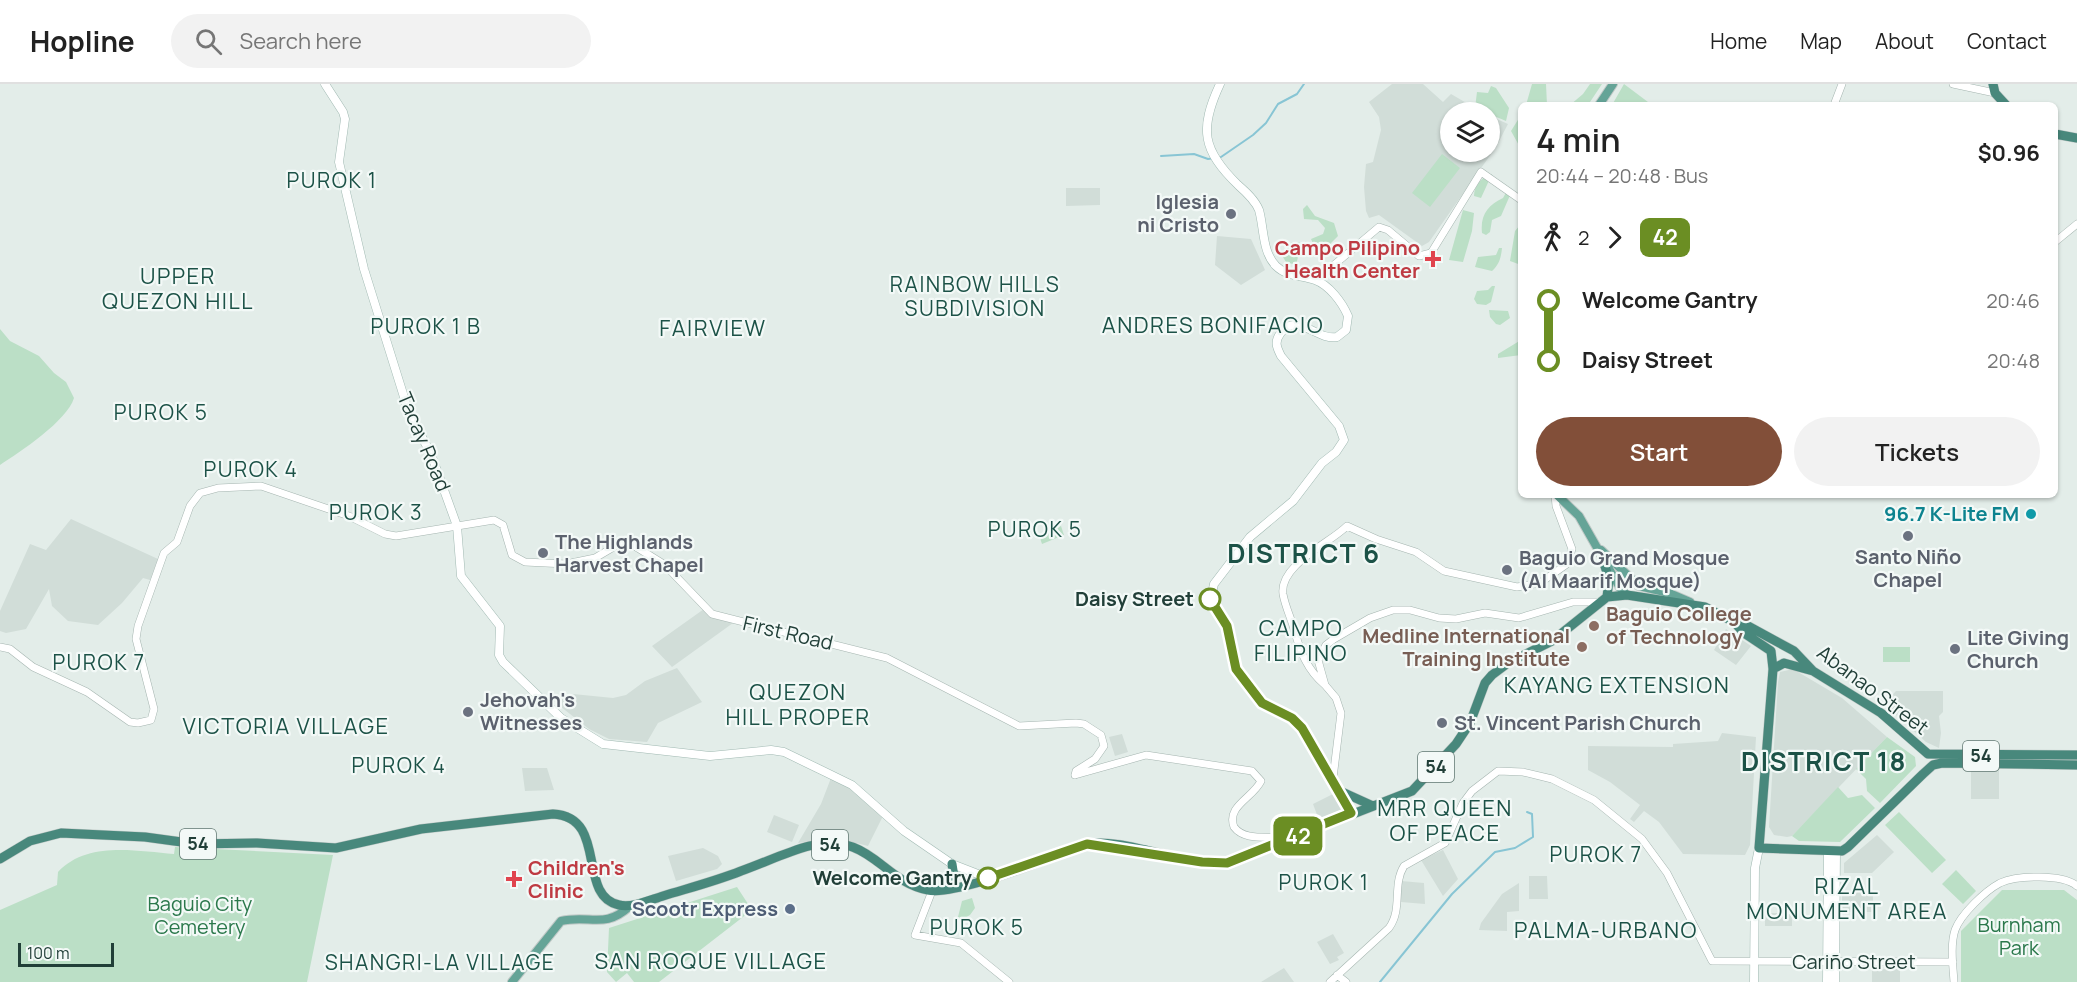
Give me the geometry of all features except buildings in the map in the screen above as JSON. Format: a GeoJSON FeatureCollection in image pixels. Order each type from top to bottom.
{"type":"FeatureCollection","features":[{"type":"Feature","properties":{"kind":"highway"},"geometry":{"type":"LineString","coordinates":[[1994,88],[2004,102]]}},
{"type":"Feature","properties":{"kind":"highway"},"geometry":{"type":"LineString","coordinates":[[2058,135],[2077,138]]}},
{"type":"Feature","properties":{"kind":"highway"},"geometry":{"type":"LineString","coordinates":[[1598,550],[1609,579],[1603,600]]}},
{"type":"Feature","properties":{"kind":"highway","name":"Abanao Street"},"geometry":{"type":"LineString","coordinates":[[1603,600],[1627,595],[1691,603],[1748,626],[1794,651],[1814,671],[1881,713],[1928,754],[2077,765]]}},
{"type":"Feature","properties":{"kind":"highway","name":"54"},"geometry":{"type":"LineString","coordinates":[[0,859],[30,841],[61,832],[145,837],[196,844],[256,843],[336,848],[421,829],[558,815],[572,819],[585,833],[600,890],[614,903],[630,906],[740,872],[812,845],[853,846],[870,854],[912,885],[932,891],[988,878],[1087,844],[1217,863],[1237,860],[1351,813],[1412,791],[1425,780],[1467,728],[1485,683],[1492,675],[1552,641],[1603,600]]}},
{"type":"Feature","properties":{"kind":"highway"},"geometry":{"type":"LineString","coordinates":[[1734,622],[1744,633],[1771,651],[1773,669],[1760,848],[1832,851],[1848,847],[1923,774],[1928,754]]}},
{"type":"Feature","properties":{"kind":"highway"},"geometry":{"type":"LineString","coordinates":[[1773,669],[1784,663],[1814,671]]}},
{"type":"Feature","properties":{"kind":"highway","name":"Abanao Street"},"geometry":{"type":"LineString","coordinates":[[1923,774],[1933,765],[1942,763],[2077,755]]}},
{"type":"Feature","properties":{"kind":"highway"},"geometry":{"type":"LineString","coordinates":[[1340,791],[1372,806]]}},
{"type":"Feature","properties":{"kind":"highway"},"geometry":{"type":"LineString","coordinates":[[951,888],[954,877],[952,864]]}},
{"type":"Feature","properties":{"kind":"main road","name":"Tacay Road"},"geometry":{"type":"LineString","coordinates":[[325,84],[345,119],[339,162],[364,268],[409,412],[431,454],[457,526],[461,576],[500,626],[499,655],[502,662],[561,718],[603,744],[710,756],[771,750],[784,752],[852,785],[904,831],[952,864],[988,878]]}},
{"type":"Feature","properties":{"kind":"main road"},"geometry":{"type":"LineString","coordinates":[[1220,84],[1208,114],[1205,130],[1209,147],[1217,162],[1258,208],[1272,261],[1288,273],[1316,280],[1344,306],[1348,316],[1346,330],[1332,338],[1293,324],[1281,331],[1276,346],[1281,356],[1339,426],[1344,440],[1336,452],[1322,463],[1293,501],[1250,537],[1214,584],[1210,599],[1227,626],[1236,669],[1262,703],[1292,718],[1333,778],[1351,813]]}},
{"type":"Feature","properties":{"kind":"main road"},"geometry":{"type":"LineString","coordinates":[[1601,102],[1613,84]]}},
{"type":"Feature","properties":{"kind":"main road"},"geometry":{"type":"LineString","coordinates":[[1559,498],[1579,516],[1620,588],[1627,595]]}},
{"type":"Feature","properties":{"kind":"main road"},"geometry":{"type":"LineString","coordinates":[[1598,550],[1639,586],[1669,593],[1691,603]]}},
{"type":"Feature","properties":{"kind":"main road"},"geometry":{"type":"LineString","coordinates":[[1754,982],[1755,868],[1760,848]]}},
{"type":"Feature","properties":{"kind":"main road"},"geometry":{"type":"LineString","coordinates":[[1827,982],[1831,962],[1832,851]]}},
{"type":"Feature","properties":{"kind":"main road"},"geometry":{"type":"LineString","coordinates":[[512,982],[561,921],[603,921],[619,916],[630,906]]}},
{"type":"Feature","properties":{"kind":"main road"},"geometry":{"type":"LineString","coordinates":[[1831,962],[1835,982]]}},
{"type":"Feature","properties":{"kind":"street"},"geometry":{"type":"LineString","coordinates":[[1835,102],[1842,84]]}},
{"type":"Feature","properties":{"kind":"street"},"geometry":{"type":"LineString","coordinates":[[1953,84],[1994,88]]}},
{"type":"Feature","properties":{"kind":"street"},"geometry":{"type":"LineString","coordinates":[[1316,280],[1379,227],[1388,230],[1419,256],[1431,253],[1481,172],[1518,198]]}},
{"type":"Feature","properties":{"kind":"street"},"geometry":{"type":"LineString","coordinates":[[2058,240],[2077,224]]}},
{"type":"Feature","properties":{"kind":"street"},"geometry":{"type":"LineString","coordinates":[[0,647],[10,649],[33,667],[87,692],[130,722],[151,720],[154,709],[136,639],[164,553],[177,542],[190,506],[197,495],[218,488],[252,486],[278,491],[349,516],[385,534],[396,536],[457,526]]}},
{"type":"Feature","properties":{"kind":"street"},"geometry":{"type":"LineString","coordinates":[[1333,778],[1341,713],[1336,698],[1315,677],[1302,655],[1283,594],[1284,585],[1304,558],[1347,526],[1376,539],[1416,552],[1444,571],[1499,584],[1529,587],[1540,583],[1567,564],[1572,549],[1556,506],[1556,498]]}},
{"type":"Feature","properties":{"kind":"street","name":"First Road"},"geometry":{"type":"LineString","coordinates":[[457,526],[486,520],[498,521],[502,525],[512,555],[525,562],[536,564],[577,562],[595,558],[617,545],[633,545],[665,565],[712,614],[887,658],[1019,726],[1084,724],[1101,735],[1104,746],[1095,759],[1076,771],[1075,775],[1146,755],[1252,771],[1261,781],[1235,808],[1232,816],[1234,827],[1246,836],[1276,835],[1291,839]]}},
{"type":"Feature","properties":{"kind":"street"},"geometry":{"type":"LineString","coordinates":[[1325,685],[1318,660],[1326,645],[1355,626],[1381,614],[1401,609],[1439,618],[1456,619],[1485,613],[1519,618],[1573,602],[1603,600]]}},
{"type":"Feature","properties":{"kind":"street","name":"Cariño Street"},"geometry":{"type":"LineString","coordinates":[[1337,975],[1397,918],[1400,876],[1404,866],[1445,843],[1467,797],[1498,771],[1523,772],[1552,779],[1594,800],[1642,839],[1661,864],[1713,961],[1953,962]]}},
{"type":"Feature","properties":{"kind":"street"},"geometry":{"type":"LineString","coordinates":[[1954,982],[1953,962],[1957,927],[1987,893],[2000,884],[2033,878],[2062,878],[2077,886]]}},
{"type":"Feature","properties":{"kind":"street"},"geometry":{"type":"LineString","coordinates":[[932,891],[915,935],[961,944],[1009,982]]}},
{"type":"Feature","properties":{"kind":"street"},"geometry":{"type":"LineString","coordinates":[[1330,982],[1337,975],[1346,982]]}},
{"type":"Feature","properties":{"kind":"shaded area"},"geometry":{"type":"Polygon","coordinates":[[[1392,84],[1423,84],[1443,102],[1440,102],[1440,162],[1485,162],[1429,242],[1422,246],[1379,215],[1369,218],[1366,211],[1364,187],[1366,164],[1373,162],[1381,130],[1379,117],[1369,102],[1392,84]]]}},
{"type":"Feature","properties":{"kind":"shaded area"},"geometry":{"type":"Polygon","coordinates":[[[1451,94],[1465,102],[1443,102],[1451,94]]]}},
{"type":"Feature","properties":{"kind":"shaded area"},"geometry":{"type":"Polygon","coordinates":[[[1500,120],[1508,124],[1500,139],[1500,120]]]}},
{"type":"Feature","properties":{"kind":"shaded area"},"geometry":{"type":"Polygon","coordinates":[[[1066,188],[1100,188],[1100,205],[1066,206],[1066,188]]]}},
{"type":"Feature","properties":{"kind":"shaded area"},"geometry":{"type":"Polygon","coordinates":[[[1217,236],[1251,239],[1265,270],[1241,285],[1215,265],[1217,236]]]}},
{"type":"Feature","properties":{"kind":"shaded area"},"geometry":{"type":"Polygon","coordinates":[[[71,519],[158,559],[150,580],[143,578],[122,603],[98,625],[68,621],[52,606],[49,589],[26,629],[6,633],[0,631],[0,611],[30,544],[46,550],[71,519]]]}},
{"type":"Feature","properties":{"kind":"shaded area"},"geometry":{"type":"Polygon","coordinates":[[[704,609],[710,616],[733,623],[672,667],[652,646],[704,609]]]}},
{"type":"Feature","properties":{"kind":"shaded area"},"geometry":{"type":"Polygon","coordinates":[[[1726,629],[1751,646],[1736,665],[1714,650],[1726,629]]]}},
{"type":"Feature","properties":{"kind":"shaded area"},"geometry":{"type":"Polygon","coordinates":[[[677,668],[702,702],[658,723],[647,742],[609,739],[589,729],[551,699],[573,694],[613,698],[626,695],[645,681],[677,668]]]}},
{"type":"Feature","properties":{"kind":"shaded area"},"geometry":{"type":"Polygon","coordinates":[[[1793,669],[1842,698],[1887,737],[1792,836],[1787,837],[1774,835],[1769,827],[1778,682],[1780,672],[1793,669]]]}},
{"type":"Feature","properties":{"kind":"shaded area"},"geometry":{"type":"Polygon","coordinates":[[[1896,691],[1943,691],[1943,712],[1939,716],[1941,733],[1939,748],[1926,742],[1884,704],[1896,691]]]}},
{"type":"Feature","properties":{"kind":"shaded area"},"geometry":{"type":"Polygon","coordinates":[[[1722,733],[1756,737],[1750,845],[1745,855],[1683,854],[1659,822],[1644,811],[1634,822],[1630,819],[1640,805],[1610,782],[1588,770],[1588,746],[1673,747],[1673,744],[1718,741],[1722,733]]]}},
{"type":"Feature","properties":{"kind":"shaded area"},"geometry":{"type":"Polygon","coordinates":[[[1122,734],[1128,752],[1115,756],[1109,737],[1122,734]]]}},
{"type":"Feature","properties":{"kind":"shaded area"},"geometry":{"type":"Polygon","coordinates":[[[522,768],[547,768],[554,790],[525,791],[522,768]]]}},
{"type":"Feature","properties":{"kind":"shaded area"},"geometry":{"type":"Polygon","coordinates":[[[1971,769],[1999,769],[1999,799],[1971,799],[1971,769]]]}},
{"type":"Feature","properties":{"kind":"shaded area"},"geometry":{"type":"Polygon","coordinates":[[[831,778],[859,793],[883,816],[868,846],[833,837],[798,843],[821,804],[831,778]]]}},
{"type":"Feature","properties":{"kind":"shaded area"},"geometry":{"type":"Polygon","coordinates":[[[1339,791],[1345,807],[1343,810],[1319,820],[1313,804],[1339,791]]]}},
{"type":"Feature","properties":{"kind":"shaded area"},"geometry":{"type":"Polygon","coordinates":[[[774,815],[799,825],[792,842],[767,832],[774,815]]]}},
{"type":"Feature","properties":{"kind":"shaded area"},"geometry":{"type":"Polygon","coordinates":[[[1877,835],[1894,852],[1872,873],[1844,873],[1844,863],[1877,835]]]}},
{"type":"Feature","properties":{"kind":"shaded area"},"geometry":{"type":"Polygon","coordinates":[[[703,848],[718,856],[722,864],[717,869],[676,881],[668,856],[703,848]]]}},
{"type":"Feature","properties":{"kind":"shaded area"},"geometry":{"type":"Polygon","coordinates":[[[1443,850],[1458,879],[1443,896],[1421,860],[1443,850]]]}},
{"type":"Feature","properties":{"kind":"shaded area"},"geometry":{"type":"Polygon","coordinates":[[[1529,876],[1547,876],[1548,899],[1529,899],[1529,876]]]}},
{"type":"Feature","properties":{"kind":"shaded area"},"geometry":{"type":"Polygon","coordinates":[[[1401,881],[1424,883],[1425,904],[1401,902],[1401,881]]]}},
{"type":"Feature","properties":{"kind":"shaded area"},"geometry":{"type":"Polygon","coordinates":[[[1519,883],[1519,911],[1507,912],[1507,931],[1479,930],[1481,923],[1502,894],[1519,883]]]}},
{"type":"Feature","properties":{"kind":"shaded area"},"geometry":{"type":"Polygon","coordinates":[[[1842,891],[1873,891],[1873,912],[1842,912],[1842,891]]]}},
{"type":"Feature","properties":{"kind":"shaded area"},"geometry":{"type":"Polygon","coordinates":[[[1765,913],[1792,913],[1792,926],[1765,926],[1765,913]]]}},
{"type":"Feature","properties":{"kind":"shaded area"},"geometry":{"type":"Polygon","coordinates":[[[1333,934],[1344,953],[1337,957],[1339,960],[1330,964],[1317,942],[1333,934]]]}},
{"type":"Feature","properties":{"kind":"shaded area"},"geometry":{"type":"Polygon","coordinates":[[[1284,968],[1294,982],[1261,982],[1284,968]]]}},
{"type":"Feature","properties":{"kind":"shaded area"},"geometry":{"type":"Polygon","coordinates":[[[1872,969],[1900,969],[1900,982],[1872,982],[1872,969]]]}},
{"type":"Feature","properties":{"kind":"green space"},"geometry":{"type":"Polygon","coordinates":[[[1532,84],[1546,84],[1547,102],[1527,102],[1532,84]]]}},
{"type":"Feature","properties":{"kind":"green space"},"geometry":{"type":"Polygon","coordinates":[[[1590,84],[1602,84],[1590,102],[1574,102],[1590,84]]]}},
{"type":"Feature","properties":{"kind":"green space"},"geometry":{"type":"Polygon","coordinates":[[[1624,84],[1648,102],[1614,102],[1624,84]]]}},
{"type":"Feature","properties":{"kind":"green space"},"geometry":{"type":"Polygon","coordinates":[[[1491,86],[1496,88],[1509,108],[1506,121],[1500,118],[1500,102],[1476,102],[1477,92],[1488,93],[1491,86]]]}},
{"type":"Feature","properties":{"kind":"green space"},"geometry":{"type":"Polygon","coordinates":[[[1518,120],[1518,144],[1511,131],[1518,120]]]}},
{"type":"Feature","properties":{"kind":"green space"},"geometry":{"type":"Polygon","coordinates":[[[1440,157],[1440,162],[1452,162],[1460,168],[1430,207],[1412,193],[1440,157]]]}},
{"type":"Feature","properties":{"kind":"green space"},"geometry":{"type":"Polygon","coordinates":[[[1492,174],[1481,198],[1474,196],[1479,182],[1492,174]]]}},
{"type":"Feature","properties":{"kind":"green space"},"geometry":{"type":"Polygon","coordinates":[[[1508,189],[1511,193],[1501,216],[1492,220],[1490,232],[1486,235],[1482,233],[1482,221],[1486,211],[1503,198],[1508,189]]]}},
{"type":"Feature","properties":{"kind":"green space"},"geometry":{"type":"Polygon","coordinates":[[[1307,205],[1315,216],[1334,223],[1338,236],[1331,243],[1331,251],[1322,245],[1315,248],[1311,239],[1323,234],[1325,228],[1318,220],[1304,219],[1303,209],[1307,205]]]}},
{"type":"Feature","properties":{"kind":"green space"},"geometry":{"type":"Polygon","coordinates":[[[1463,210],[1474,213],[1472,231],[1463,262],[1449,260],[1463,210]]]}},
{"type":"Feature","properties":{"kind":"green space"},"geometry":{"type":"Polygon","coordinates":[[[1518,228],[1518,264],[1510,261],[1515,231],[1518,228]]]}},
{"type":"Feature","properties":{"kind":"green space"},"geometry":{"type":"Polygon","coordinates":[[[1292,242],[1299,242],[1301,245],[1296,265],[1286,262],[1281,254],[1292,242]]]}},
{"type":"Feature","properties":{"kind":"green space"},"geometry":{"type":"Polygon","coordinates":[[[1499,248],[1502,248],[1500,258],[1492,271],[1475,267],[1478,257],[1496,255],[1499,248]]]}},
{"type":"Feature","properties":{"kind":"green space"},"geometry":{"type":"Polygon","coordinates":[[[1495,286],[1491,302],[1486,305],[1477,304],[1474,299],[1477,291],[1488,290],[1495,286]]]}},
{"type":"Feature","properties":{"kind":"green space"},"geometry":{"type":"Polygon","coordinates":[[[1489,310],[1508,311],[1510,318],[1500,325],[1496,324],[1490,317],[1489,310]]]}},
{"type":"Feature","properties":{"kind":"green space"},"geometry":{"type":"Polygon","coordinates":[[[0,329],[10,341],[39,356],[54,373],[66,382],[74,398],[70,407],[53,426],[0,465],[0,329]]]}},
{"type":"Feature","properties":{"kind":"green space"},"geometry":{"type":"Polygon","coordinates":[[[1518,342],[1518,355],[1498,358],[1498,354],[1518,342]]]}},
{"type":"Feature","properties":{"kind":"green space"},"geometry":{"type":"Polygon","coordinates":[[[1061,526],[1064,535],[1042,544],[1039,535],[1061,526]]]}},
{"type":"Feature","properties":{"kind":"green space"},"geometry":{"type":"Polygon","coordinates":[[[1883,647],[1910,647],[1910,662],[1883,662],[1883,647]]]}},
{"type":"Feature","properties":{"kind":"green space"},"geometry":{"type":"Polygon","coordinates":[[[1887,737],[1915,757],[1916,766],[1880,803],[1867,791],[1866,779],[1856,769],[1887,737]]]}},
{"type":"Feature","properties":{"kind":"green space"},"geometry":{"type":"Polygon","coordinates":[[[1838,787],[1848,798],[1862,795],[1875,808],[1840,842],[1799,841],[1792,836],[1838,787]]]}},
{"type":"Feature","properties":{"kind":"green space"},"geometry":{"type":"Polygon","coordinates":[[[1899,812],[1946,860],[1932,873],[1885,825],[1899,812]]]}},
{"type":"Feature","properties":{"kind":"green space","name":"Baguio City Cemetery"},"geometry":{"type":"Polygon","coordinates":[[[175,847],[333,855],[307,982],[0,982],[0,910],[57,885],[58,872],[70,862],[83,856],[112,850],[174,854],[175,847]]]}},
{"type":"Feature","properties":{"kind":"green space"},"geometry":{"type":"Polygon","coordinates":[[[1956,870],[1976,891],[1963,904],[1942,884],[1956,870]]]}},
{"type":"Feature","properties":{"kind":"green space"},"geometry":{"type":"Polygon","coordinates":[[[737,887],[752,910],[659,982],[634,982],[627,973],[616,982],[607,972],[609,928],[737,887]]]}},
{"type":"Feature","properties":{"kind":"green space","name":"Burnham Park"},"geometry":{"type":"Polygon","coordinates":[[[2002,890],[2064,890],[2077,900],[2077,982],[1961,982],[1961,931],[2002,890]]]}},
{"type":"Feature","properties":{"kind":"green space"},"geometry":{"type":"Polygon","coordinates":[[[972,898],[975,908],[970,915],[963,919],[958,917],[962,901],[972,898]]]}},
{"type":"Feature","properties":{"kind":"waterway"},"geometry":{"type":"LineString","coordinates":[[1161,156],[1194,154],[1208,159],[1221,157],[1253,135],[1266,123],[1278,104],[1297,94],[1304,84]]}},
{"type":"Feature","properties":{"kind":"waterway"},"geometry":{"type":"LineString","coordinates":[[1380,982],[1452,894],[1495,852],[1515,848],[1533,837],[1532,814],[1527,812]]}},
{"type":"Feature","properties":{"kind":"bus line","name":"42"},"geometry":{"type":"LineString","coordinates":[[988,878],[1030,866],[1060,852],[1087,844],[1102,844],[1202,862],[1227,863],[1351,813],[1333,778],[1302,728],[1282,711],[1262,703],[1236,669],[1232,661],[1227,626],[1210,603],[1210,599]]}},
{"type":"Feature","properties":{"kind":"place","name":"Iglesia ni Cristo"},"geometry":{"type":"Point","coordinates":[1231,214]}},
{"type":"Feature","properties":{"kind":"place","name":"Campo Pilipino Health Center"},"geometry":{"type":"Point","coordinates":[1433,259]}},
{"type":"Feature","properties":{"kind":"place","name":"96.7 K-Lite FM"},"geometry":{"type":"Point","coordinates":[2031,514]}},
{"type":"Feature","properties":{"kind":"place","name":"Santo Niño Chapel"},"geometry":{"type":"Point","coordinates":[1908,536]}},
{"type":"Feature","properties":{"kind":"place","name":"The Highlands Harvest Chapel"},"geometry":{"type":"Point","coordinates":[543,553]}},
{"type":"Feature","properties":{"kind":"place","name":"Baguio Grand Mosque (Al Maarif Mosque)"},"geometry":{"type":"Point","coordinates":[1507,570]}},
{"type":"Feature","properties":{"kind":"place","name":"Daisy Street"},"geometry":{"type":"Point","coordinates":[1210,599]}},
{"type":"Feature","properties":{"kind":"place","name":"Baguio College of Technology"},"geometry":{"type":"Point","coordinates":[1594,626]}},
{"type":"Feature","properties":{"kind":"place","name":"Medline International Training Institute"},"geometry":{"type":"Point","coordinates":[1582,647]}},
{"type":"Feature","properties":{"kind":"place","name":"Lite Giving Church"},"geometry":{"type":"Point","coordinates":[1955,649]}},
{"type":"Feature","properties":{"kind":"place","name":"Jehovah's Witnesses"},"geometry":{"type":"Point","coordinates":[468,712]}},
{"type":"Feature","properties":{"kind":"place","name":"St. Vincent Parish Church"},"geometry":{"type":"Point","coordinates":[1442,723]}},
{"type":"Feature","properties":{"kind":"place","name":"Welcome Gantry"},"geometry":{"type":"Point","coordinates":[988,878]}},
{"type":"Feature","properties":{"kind":"place","name":"Children's Clinic"},"geometry":{"type":"Point","coordinates":[514,879]}},
{"type":"Feature","properties":{"kind":"place","name":"Scootr Express"},"geometry":{"type":"Point","coordinates":[790,909]}},
{"type":"Feature","properties":{"kind":"district","name":"PUROK 1"},"geometry":{"type":"Point","coordinates":[332,181]}},
{"type":"Feature","properties":{"kind":"district","name":"UPPER QUEZON HILL"},"geometry":{"type":"Point","coordinates":[178,288]}},
{"type":"Feature","properties":{"kind":"district","name":"RAINBOW HILLS SUBDIVISION"},"geometry":{"type":"Point","coordinates":[975,297]}},
{"type":"Feature","properties":{"kind":"district","name":"ANDRES BONIFACIO"},"geometry":{"type":"Point","coordinates":[1213,325]}},
{"type":"Feature","properties":{"kind":"district","name":"PUROK 1 B"},"geometry":{"type":"Point","coordinates":[426,327]}},
{"type":"Feature","properties":{"kind":"district","name":"FAIRVIEW"},"geometry":{"type":"Point","coordinates":[713,328]}},
{"type":"Feature","properties":{"kind":"district","name":"PUROK 5"},"geometry":{"type":"Point","coordinates":[161,413]}},
{"type":"Feature","properties":{"kind":"district","name":"PUROK 4"},"geometry":{"type":"Point","coordinates":[251,470]}},
{"type":"Feature","properties":{"kind":"district","name":"PUROK 3"},"geometry":{"type":"Point","coordinates":[376,513]}},
{"type":"Feature","properties":{"kind":"district","name":"PUROK 5"},"geometry":{"type":"Point","coordinates":[1035,530]}},
{"type":"Feature","properties":{"kind":"district","name":"DISTRICT 6"},"geometry":{"type":"Point","coordinates":[1304,554]}},
{"type":"Feature","properties":{"kind":"district","name":"CAMPO FILIPINO"},"geometry":{"type":"Point","coordinates":[1301,640]}},
{"type":"Feature","properties":{"kind":"district","name":"PUROK 7"},"geometry":{"type":"Point","coordinates":[99,663]}},
{"type":"Feature","properties":{"kind":"district","name":"KAYANG EXTENSION"},"geometry":{"type":"Point","coordinates":[1617,685]}},
{"type":"Feature","properties":{"kind":"district","name":"QUEZON HILL PROPER"},"geometry":{"type":"Point","coordinates":[798,704]}},
{"type":"Feature","properties":{"kind":"district","name":"VICTORIA VILLAGE"},"geometry":{"type":"Point","coordinates":[286,726]}},
{"type":"Feature","properties":{"kind":"district","name":"DISTRICT 18"},"geometry":{"type":"Point","coordinates":[1824,762]}},
{"type":"Feature","properties":{"kind":"district","name":"PUROK 4"},"geometry":{"type":"Point","coordinates":[399,766]}},
{"type":"Feature","properties":{"kind":"district","name":"MRR QUEEN OF PEACE"},"geometry":{"type":"Point","coordinates":[1445,820]}},
{"type":"Feature","properties":{"kind":"district","name":"PUROK 7"},"geometry":{"type":"Point","coordinates":[1596,855]}},
{"type":"Feature","properties":{"kind":"district","name":"PUROK 1"},"geometry":{"type":"Point","coordinates":[1324,883]}},
{"type":"Feature","properties":{"kind":"district","name":"RIZAL MONUMENT AREA"},"geometry":{"type":"Point","coordinates":[1847,898]}},
{"type":"Feature","properties":{"kind":"district","name":"PUROK 5"},"geometry":{"type":"Point","coordinates":[977,928]}},
{"type":"Feature","properties":{"kind":"district","name":"PALMA-URBANO"},"geometry":{"type":"Point","coordinates":[1606,930]}},
{"type":"Feature","properties":{"kind":"district","name":"SAN ROQUE VILLAGE"},"geometry":{"type":"Point","coordinates":[711,961]}},
{"type":"Feature","properties":{"kind":"district","name":"SHANGRI-LA VILLAGE"},"geometry":{"type":"Point","coordinates":[440,963]}}]}
